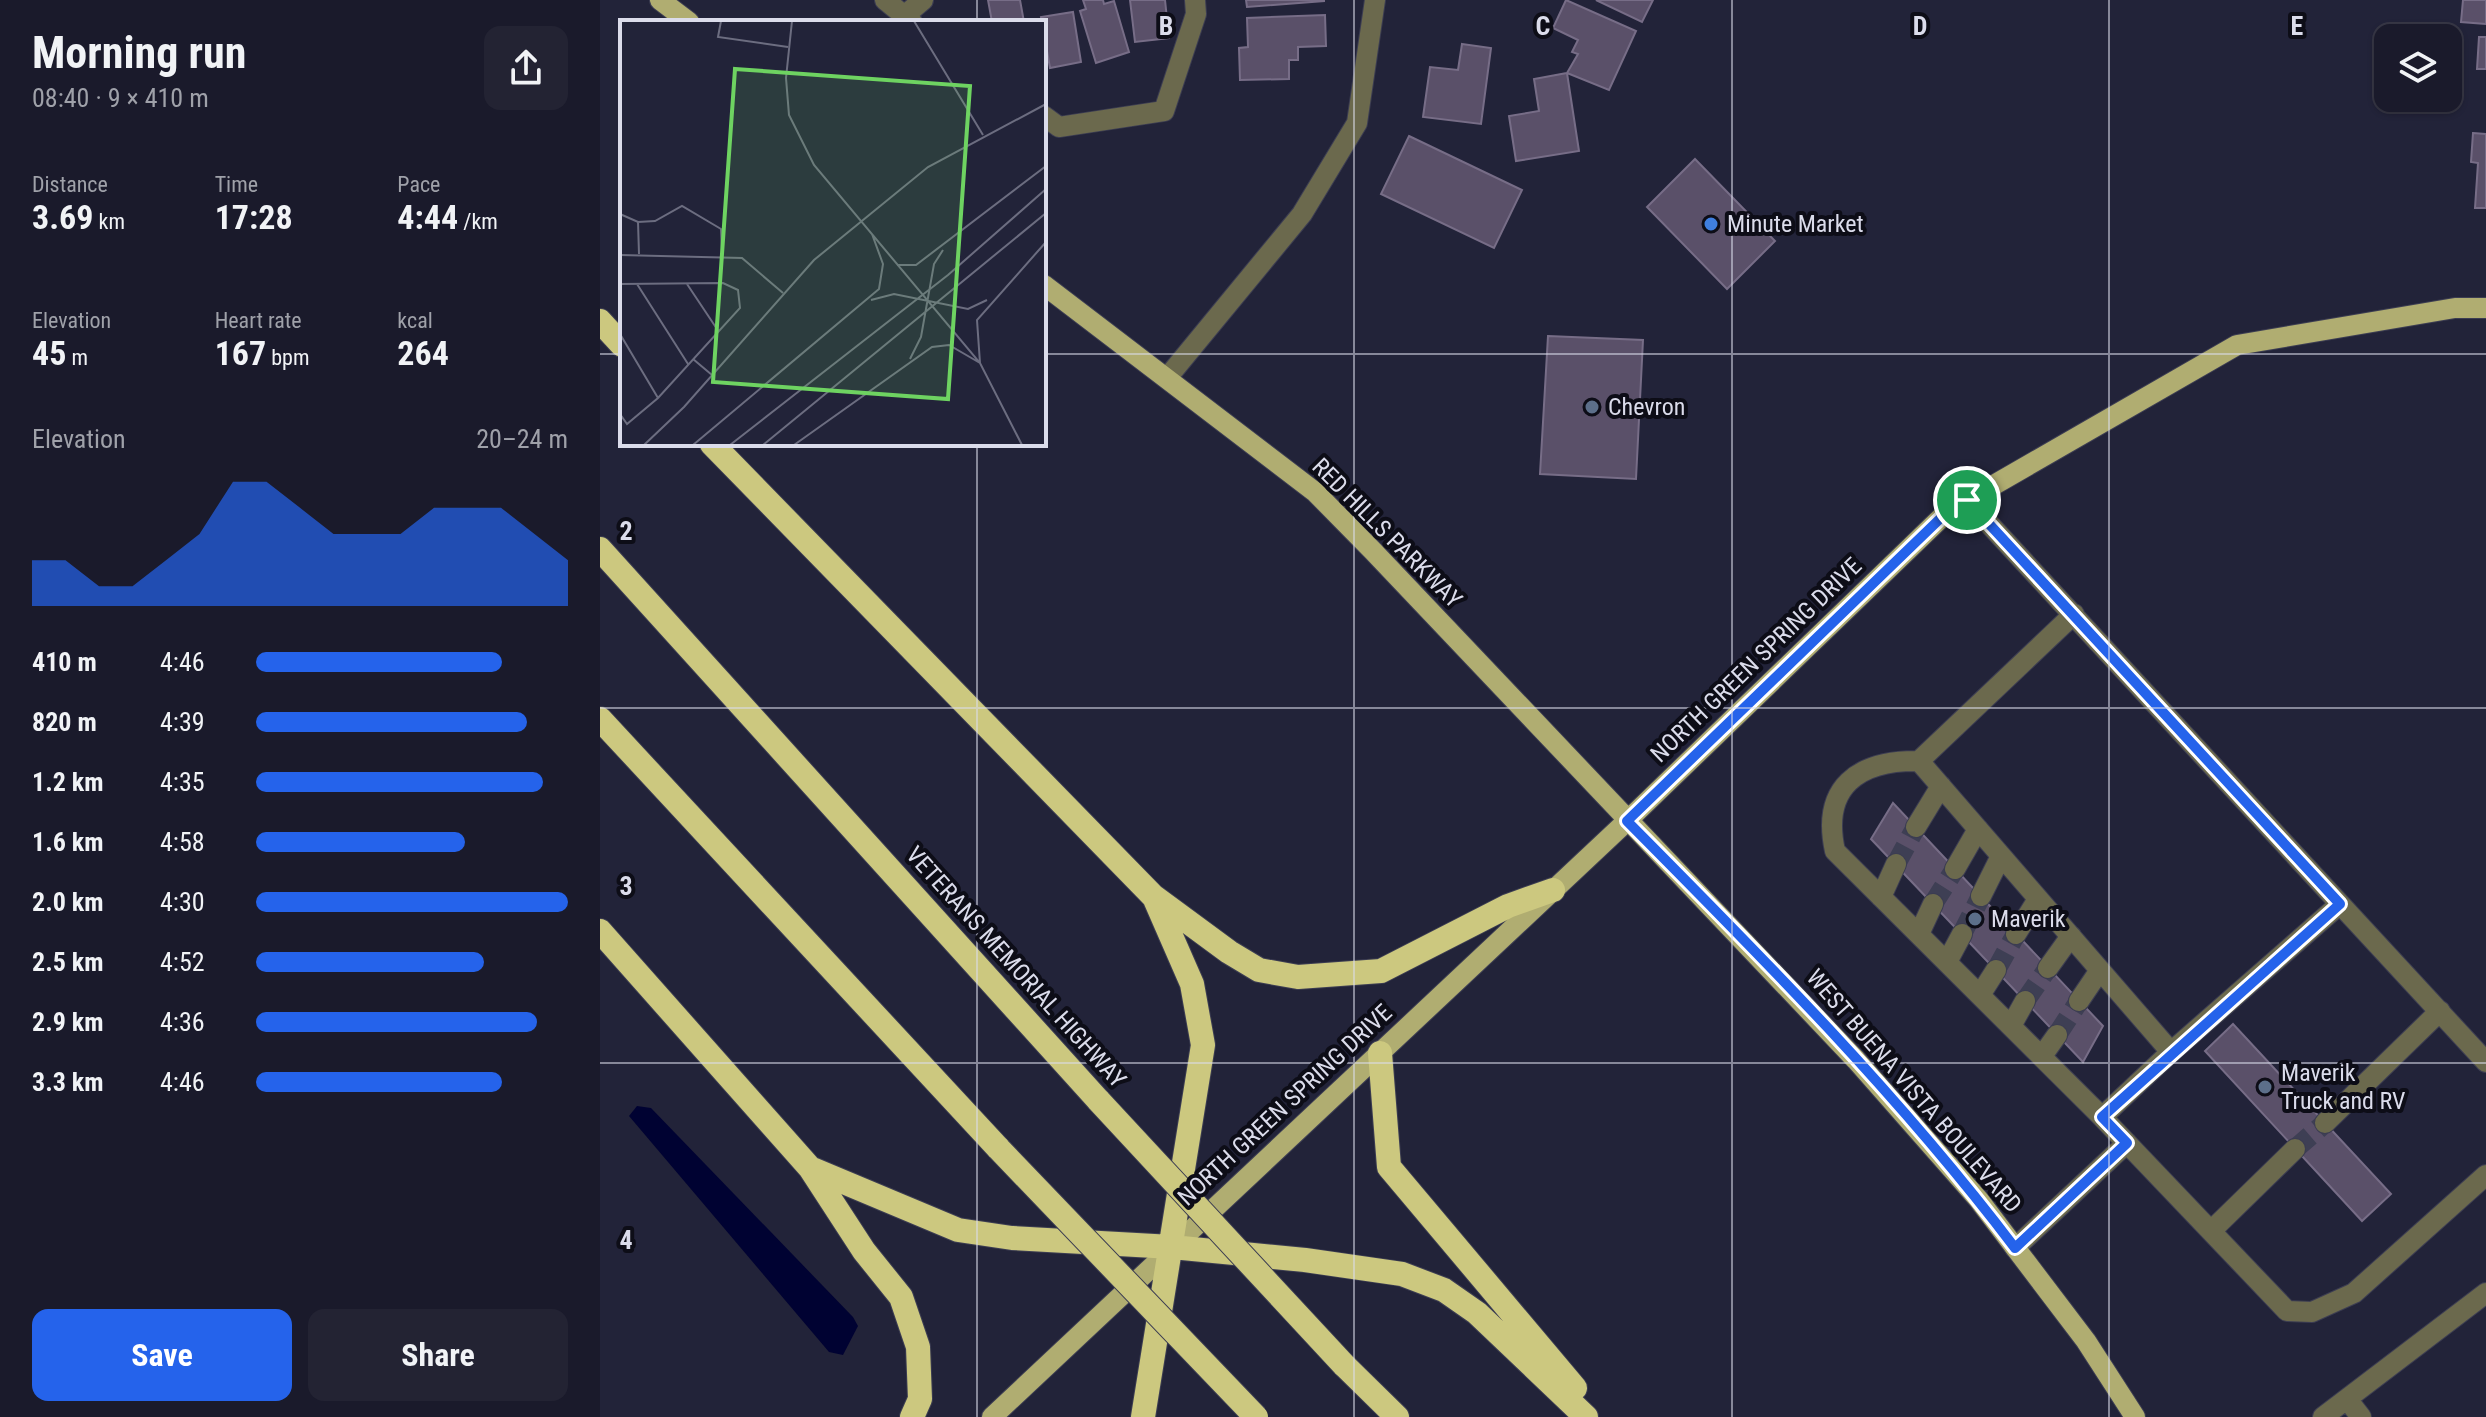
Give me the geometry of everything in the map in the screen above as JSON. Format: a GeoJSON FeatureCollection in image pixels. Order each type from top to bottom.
{"type":"FeatureCollection","features":[{"type":"Feature","properties":{"kind":"highway"},"geometry":{"type":"LineString","coordinates":[[600,321],[620,343]]}},
{"type":"Feature","properties":{"kind":"highway"},"geometry":{"type":"LineString","coordinates":[[714,446],[1153,896],[1259,970],[1298,977],[1381,971],[1508,906],[1553,890]]}},
{"type":"Feature","properties":{"kind":"highway","name":"VETERANS MEMORIAL HIGHWAY"},"geometry":{"type":"LineString","coordinates":[[600,549],[1099,1101],[1344,1365],[1397,1417]]}},
{"type":"Feature","properties":{"kind":"highway"},"geometry":{"type":"LineString","coordinates":[[600,719],[999,1149],[1256,1417]]}},
{"type":"Feature","properties":{"kind":"highway"},"geometry":{"type":"LineString","coordinates":[[1143,1417],[1203,1045],[1192,984],[1153,896]]}},
{"type":"Feature","properties":{"kind":"highway"},"geometry":{"type":"LineString","coordinates":[[600,931],[810,1168],[864,1251],[901,1297],[918,1347],[920,1399],[912,1417]]}},
{"type":"Feature","properties":{"kind":"highway"},"geometry":{"type":"LineString","coordinates":[[1380,1053],[1389,1167],[1599,1417]]}},
{"type":"Feature","properties":{"kind":"highway"},"geometry":{"type":"LineString","coordinates":[[810,1168],[958,1230],[1012,1238],[1172,1247],[1402,1274],[1444,1290],[1477,1313],[1586,1417]]}},
{"type":"Feature","properties":{"kind":"main road"},"geometry":{"type":"LineString","coordinates":[[660,0],[686,20]]}},
{"type":"Feature","properties":{"kind":"main road","name":"RED HILLS PARKWAY"},"geometry":{"type":"LineString","coordinates":[[1046,287],[1315,492],[1627,821]]}},
{"type":"Feature","properties":{"kind":"main road","name":"NORTH GREEN SPRING DRIVE"},"geometry":{"type":"LineString","coordinates":[[992,1417],[1627,821],[1947,512],[2237,345],[2455,308],[2486,308]]}},
{"type":"Feature","properties":{"kind":"main road","name":"WEST BUENA VISTA BOULEVARD"},"geometry":{"type":"LineString","coordinates":[[1627,821],[1800,998],[1979,1200],[2086,1341],[2135,1417]]}},
{"type":"Feature","properties":{"kind":"street"},"geometry":{"type":"LineString","coordinates":[[885,0],[908,19],[923,0]]}},
{"type":"Feature","properties":{"kind":"street"},"geometry":{"type":"LineString","coordinates":[[1046,117],[1059,127],[1164,111],[1196,14],[1195,0]]}},
{"type":"Feature","properties":{"kind":"street"},"geometry":{"type":"LineString","coordinates":[[1167,378],[1302,214],[1357,123],[1375,0]]}},
{"type":"Feature","properties":{"kind":"street"},"geometry":{"type":"LineString","coordinates":[[1967,500],[2486,1062]]}},
{"type":"Feature","properties":{"kind":"street"},"geometry":{"type":"LineString","coordinates":[[2074,614],[1919,761],[1888,761],[1865,769],[1835,797],[1829,824],[1835,851],[2102,1117],[2287,1311],[2312,1312],[2354,1293],[2486,1175]]}},
{"type":"Feature","properties":{"kind":"street"},"geometry":{"type":"LineString","coordinates":[[1919,761],[2171,1052]]}},
{"type":"Feature","properties":{"kind":"street"},"geometry":{"type":"LineString","coordinates":[[1916,827],[1941,786]]}},
{"type":"Feature","properties":{"kind":"street"},"geometry":{"type":"LineString","coordinates":[[1955,869],[1978,829]]}},
{"type":"Feature","properties":{"kind":"street"},"geometry":{"type":"LineString","coordinates":[[1981,896],[2001,856]]}},
{"type":"Feature","properties":{"kind":"street"},"geometry":{"type":"LineString","coordinates":[[1881,897],[1896,864]]}},
{"type":"Feature","properties":{"kind":"street"},"geometry":{"type":"LineString","coordinates":[[2016,934],[2038,899]]}},
{"type":"Feature","properties":{"kind":"street"},"geometry":{"type":"LineString","coordinates":[[1919,934],[1933,904]]}},
{"type":"Feature","properties":{"kind":"street"},"geometry":{"type":"LineString","coordinates":[[2102,1117],[2171,1052],[2340,904]]}},
{"type":"Feature","properties":{"kind":"street"},"geometry":{"type":"LineString","coordinates":[[1947,962],[1962,934]]}},
{"type":"Feature","properties":{"kind":"street"},"geometry":{"type":"LineString","coordinates":[[2048,968],[2071,936]]}},
{"type":"Feature","properties":{"kind":"street"},"geometry":{"type":"LineString","coordinates":[[1980,995],[1996,970]]}},
{"type":"Feature","properties":{"kind":"street"},"geometry":{"type":"LineString","coordinates":[[2079,1001],[2100,970]]}},
{"type":"Feature","properties":{"kind":"street"},"geometry":{"type":"LineString","coordinates":[[2011,1026],[2025,1001]]}},
{"type":"Feature","properties":{"kind":"street"},"geometry":{"type":"LineString","coordinates":[[2325,1123],[2440,1011]]}},
{"type":"Feature","properties":{"kind":"street"},"geometry":{"type":"LineString","coordinates":[[2042,1056],[2057,1035]]}},
{"type":"Feature","properties":{"kind":"street"},"geometry":{"type":"LineString","coordinates":[[2015,1248],[2127,1143]]}},
{"type":"Feature","properties":{"kind":"street"},"geometry":{"type":"LineString","coordinates":[[2211,1231],[2295,1149]]}},
{"type":"Feature","properties":{"kind":"street"},"geometry":{"type":"LineString","coordinates":[[2323,1417],[2486,1293]]}},
{"type":"Feature","properties":{"kind":"street"},"geometry":{"type":"LineString","coordinates":[[2347,1399],[2361,1417]]}},
{"type":"Feature","properties":{"kind":"shaded area"},"geometry":{"type":"Polygon","coordinates":[[[637,1106],[651,1108],[853,1317],[858,1326],[843,1355],[829,1352],[629,1116],[637,1106]]]}},
{"type":"Feature","properties":{"kind":"building"},"geometry":{"type":"Polygon","coordinates":[[[988,0],[1020,0],[1024,20],[992,20],[988,0]]]}},
{"type":"Feature","properties":{"kind":"building"},"geometry":{"type":"Polygon","coordinates":[[[1083,0],[1103,0],[1104,4],[1114,1],[1129,52],[1096,63],[1080,11],[1086,9],[1083,0]]]}},
{"type":"Feature","properties":{"kind":"building"},"geometry":{"type":"Polygon","coordinates":[[[1130,0],[1165,0],[1169,38],[1135,42],[1130,0]]]}},
{"type":"Feature","properties":{"kind":"building"},"geometry":{"type":"Polygon","coordinates":[[[1246,0],[1324,0],[1324,1],[1247,7],[1246,0]]]}},
{"type":"Feature","properties":{"kind":"building"},"geometry":{"type":"Polygon","coordinates":[[[1566,0],[1636,31],[1609,90],[1567,73],[1578,54],[1572,52],[1578,40],[1553,28],[1566,0]]]}},
{"type":"Feature","properties":{"kind":"building"},"geometry":{"type":"Polygon","coordinates":[[[1596,0],[1653,0],[1642,22],[1596,0]]]}},
{"type":"Feature","properties":{"kind":"building"},"geometry":{"type":"Polygon","coordinates":[[[2463,0],[2486,0],[2486,24],[2461,22],[2463,0]]]}},
{"type":"Feature","properties":{"kind":"building"},"geometry":{"type":"Polygon","coordinates":[[[1073,12],[1081,62],[1050,68],[1046,20],[1041,17],[1073,12]]]}},
{"type":"Feature","properties":{"kind":"building"},"geometry":{"type":"Polygon","coordinates":[[[1325,15],[1326,46],[1298,47],[1298,60],[1289,60],[1289,79],[1240,80],[1239,48],[1248,47],[1247,18],[1325,15]]]}},
{"type":"Feature","properties":{"kind":"building"},"geometry":{"type":"Polygon","coordinates":[[[2479,37],[2486,37],[2486,69],[2477,69],[2479,37]]]}},
{"type":"Feature","properties":{"kind":"building"},"geometry":{"type":"Polygon","coordinates":[[[1462,44],[1491,48],[1481,124],[1423,117],[1430,67],[1458,70],[1462,44]]]}},
{"type":"Feature","properties":{"kind":"building"},"geometry":{"type":"Polygon","coordinates":[[[1567,73],[1579,151],[1516,161],[1509,116],[1539,111],[1534,79],[1567,73]]]}},
{"type":"Feature","properties":{"kind":"building"},"geometry":{"type":"Polygon","coordinates":[[[2473,133],[2486,134],[2486,208],[2475,208],[2478,163],[2471,162],[2473,133]]]}},
{"type":"Feature","properties":{"kind":"building"},"geometry":{"type":"Polygon","coordinates":[[[1409,136],[1522,190],[1494,248],[1381,194],[1409,136]]]}},
{"type":"Feature","properties":{"kind":"building","name":"Minute Market"},"geometry":{"type":"Polygon","coordinates":[[[1695,159],[1775,241],[1727,289],[1647,207],[1695,159]]]}},
{"type":"Feature","properties":{"kind":"building","name":"Chevron"},"geometry":{"type":"Polygon","coordinates":[[[1548,336],[1643,340],[1636,479],[1540,474],[1548,336]]]}},
{"type":"Feature","properties":{"kind":"building","name":"Maverik"},"geometry":{"type":"Polygon","coordinates":[[[1893,803],[2103,1026],[2083,1062],[1871,839],[1893,803]]]}},
{"type":"Feature","properties":{"kind":"building","name":"Maverik Truck and RV"},"geometry":{"type":"Polygon","coordinates":[[[2233,1024],[2391,1194],[2362,1221],[2205,1051],[2233,1024]]]}},
{"type":"Feature","properties":{"kind":"tunnel"},"geometry":{"type":"LineString","coordinates":[[1896,864],[1916,827]]}},
{"type":"Feature","properties":{"kind":"tunnel"},"geometry":{"type":"LineString","coordinates":[[1933,904],[1955,869]]}},
{"type":"Feature","properties":{"kind":"tunnel"},"geometry":{"type":"LineString","coordinates":[[1962,934],[1981,896]]}},
{"type":"Feature","properties":{"kind":"tunnel"},"geometry":{"type":"LineString","coordinates":[[1996,970],[2016,934]]}},
{"type":"Feature","properties":{"kind":"tunnel"},"geometry":{"type":"LineString","coordinates":[[2025,1001],[2048,968]]}},
{"type":"Feature","properties":{"kind":"tunnel"},"geometry":{"type":"LineString","coordinates":[[2057,1035],[2079,1001]]}},
{"type":"Feature","properties":{"kind":"tunnel"},"geometry":{"type":"LineString","coordinates":[[2295,1149],[2325,1123]]}},
{"type":"Feature","properties":{"kind":"place","name":"Minute Market"},"geometry":{"type":"Point","coordinates":[1711,224]}},
{"type":"Feature","properties":{"kind":"place","name":"Chevron"},"geometry":{"type":"Point","coordinates":[1592,407]}},
{"type":"Feature","properties":{"kind":"place","name":"Maverik"},"geometry":{"type":"Point","coordinates":[1975,919]}},
{"type":"Feature","properties":{"kind":"place","name":"Maverik Truck and RV"},"geometry":{"type":"Point","coordinates":[2265,1087]}},
{"type":"Feature","properties":{"kind":"route"},"geometry":{"type":"LineString","coordinates":[[1967,500],[2340,904],[2171,1052],[2102,1117],[2127,1143],[2015,1248],[1979,1200],[1800,998],[1627,821],[1947,512],[1967,500]]}}]}
